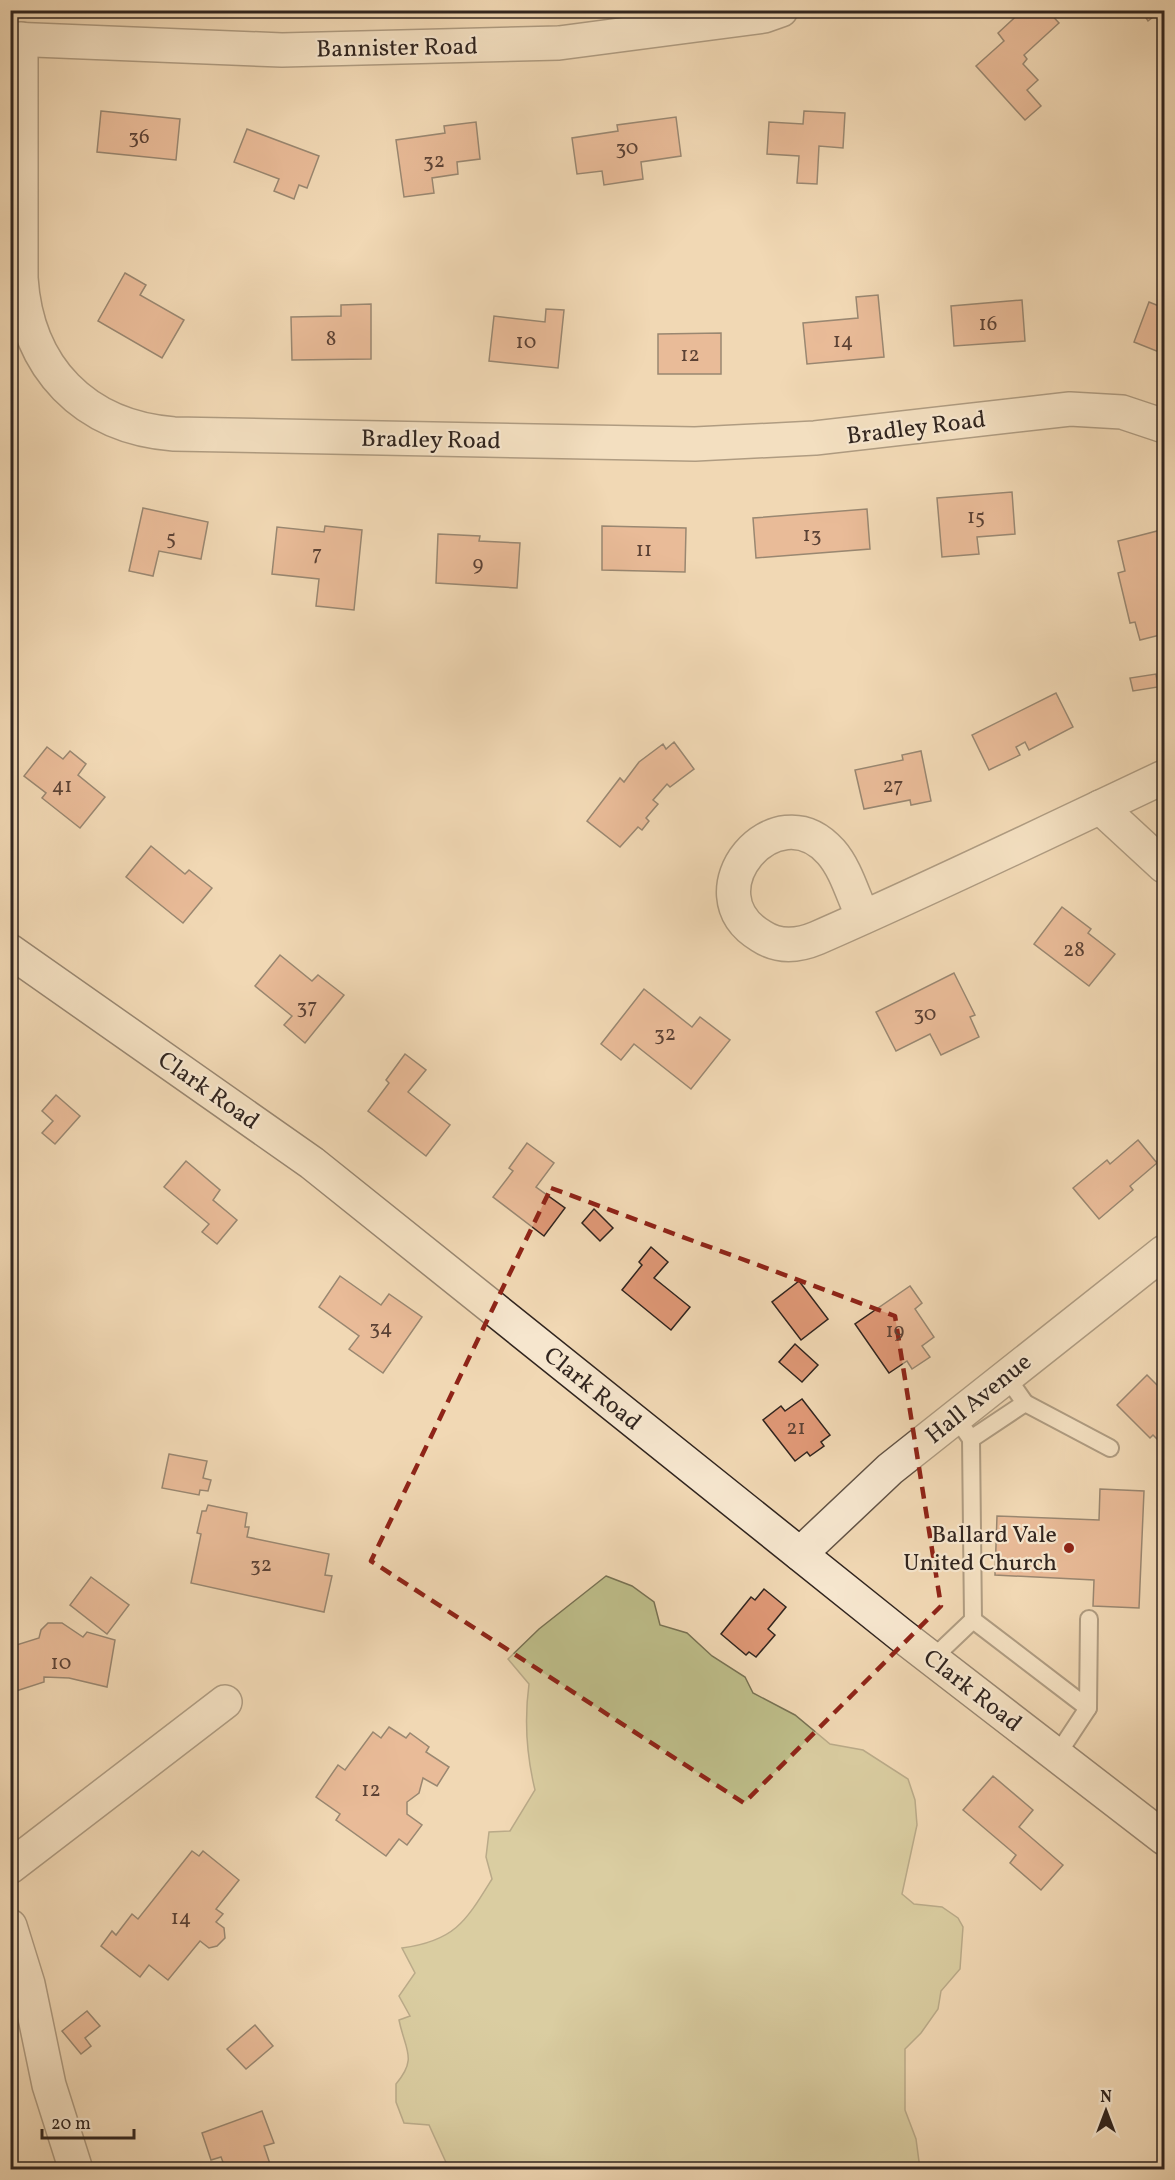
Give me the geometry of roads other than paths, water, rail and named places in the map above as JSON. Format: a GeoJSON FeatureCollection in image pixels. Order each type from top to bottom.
{"type":"FeatureCollection","features":[{"type":"Feature","properties":{"kind":"street","name":"Bannister Road"},"geometry":{"type":"LineString","coordinates":[[16,39],[282,50],[559,43],[764,16],[781,10]]}},
{"type":"Feature","properties":{"kind":"street","name":"Bradley Road"},"geometry":{"type":"LineString","coordinates":[[16,39],[21,278],[28,325],[46,361],[65,387],[94,410],[126,426],[150,432],[174,434],[695,444],[815,438],[1070,409],[1122,412],[1164,426]]}},
{"type":"Feature","properties":{"kind":"street"},"geometry":{"type":"LineString","coordinates":[[862,917],[1164,777]]}},
{"type":"Feature","properties":{"kind":"street"},"geometry":{"type":"LineString","coordinates":[[1100,807],[1164,866]]}},
{"type":"Feature","properties":{"kind":"street","name":"Clark Road"},"geometry":{"type":"LineString","coordinates":[[10,951],[312,1163],[932,1659],[1164,1838]]}},
{"type":"Feature","properties":{"kind":"street","name":"Hall Avenue"},"geometry":{"type":"LineString","coordinates":[[800,1554],[890,1468],[963,1428],[1006,1376],[1164,1252]]}},
{"type":"Feature","properties":{"kind":"street"},"geometry":{"type":"LineString","coordinates":[[10,1867],[225,1702]]}},
{"type":"Feature","properties":{"kind":"street"},"geometry":{"type":"LineString","coordinates":[[10,1926],[28,1984],[49,2085],[76,2169]]}},
{"type":"Feature","properties":{"kind":"lane"},"geometry":{"type":"LineString","coordinates":[[1006,1376],[1025,1403],[1110,1448]]}},
{"type":"Feature","properties":{"kind":"lane"},"geometry":{"type":"LineString","coordinates":[[932,1659],[973,1620],[963,1428],[1025,1403]]}},
{"type":"Feature","properties":{"kind":"lane"},"geometry":{"type":"LineString","coordinates":[[1057,1755],[1088,1708],[1089,1619]]}},
{"type":"Feature","properties":{"kind":"lane"},"geometry":{"type":"LineString","coordinates":[[973,1620],[1088,1708]]}},
{"type":"Feature","properties":{"kind":"place","name":"Ballard Vale United Church"},"geometry":{"type":"Point","coordinates":[1069,1548]}}]}
